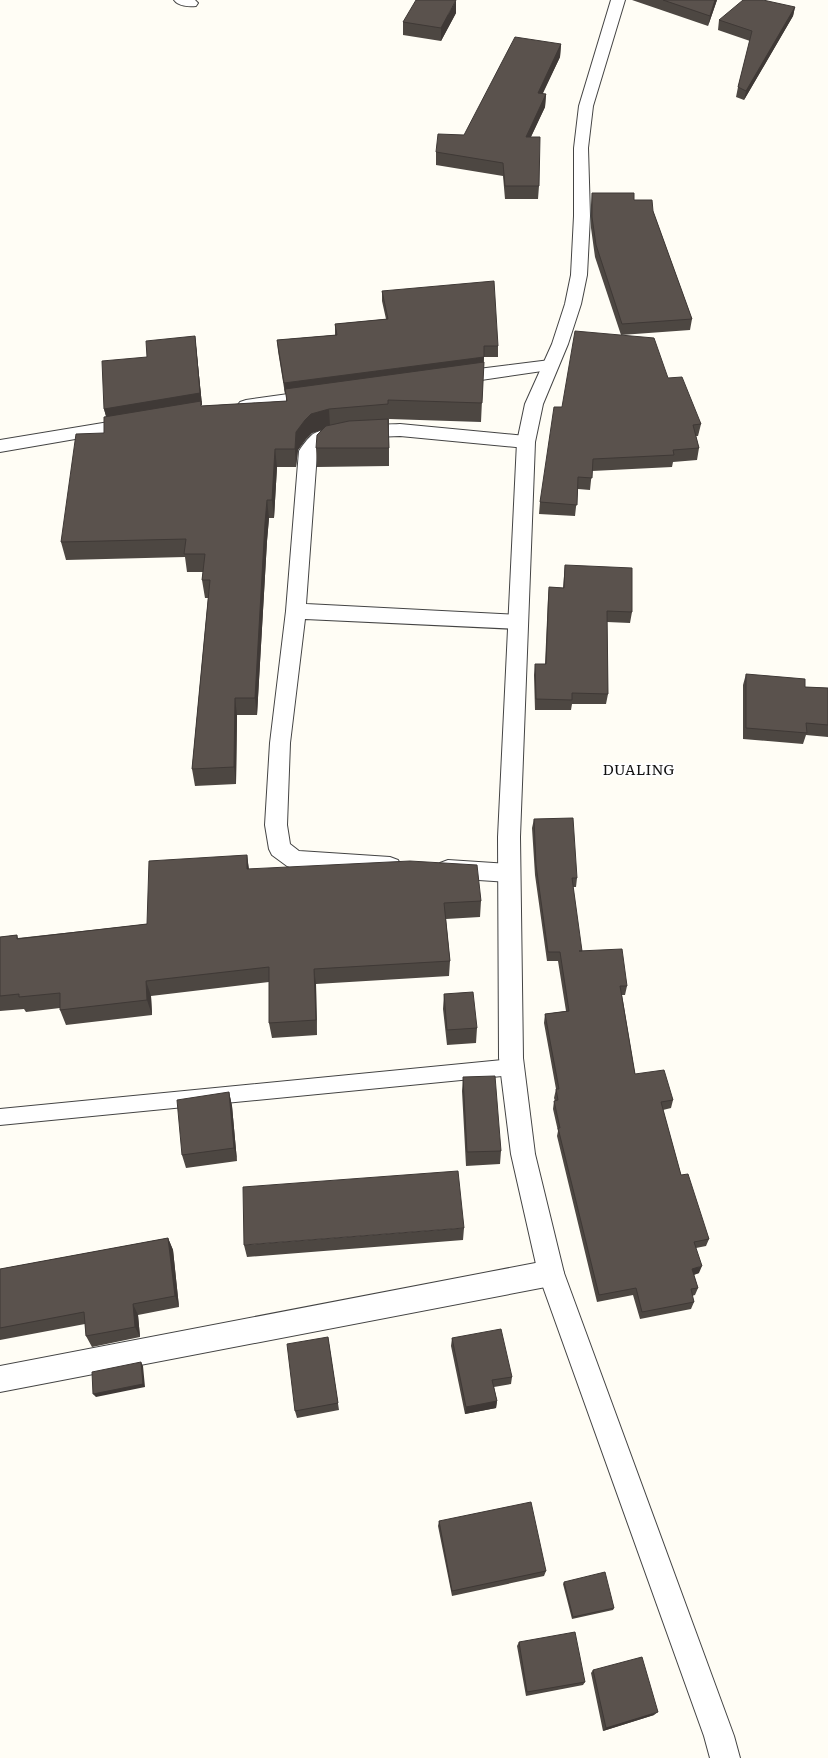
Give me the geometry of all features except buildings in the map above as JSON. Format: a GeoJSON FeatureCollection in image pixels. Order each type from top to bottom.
{"type":"FeatureCollection","features":[{"type":"Feature","properties":{"kind":"street"},"geometry":{"type":"LineString","coordinates":[[618,0],[586,106],[581,148],[582,216],[579,275],[573,304],[560,344],[534,404],[526,442],[509,837],[512,1067],[523,1154],[551,1273],[720,1736],[725,1758]]}},
{"type":"Feature","properties":{"kind":"street"},"geometry":{"type":"LineString","coordinates":[[435,380],[550,365]]}},
{"type":"Feature","properties":{"kind":"street"},"geometry":{"type":"LineString","coordinates":[[227,409],[335,394]]}},
{"type":"Feature","properties":{"kind":"street"},"geometry":{"type":"LineString","coordinates":[[0,446],[150,421]]}},
{"type":"Feature","properties":{"kind":"street"},"geometry":{"type":"LineString","coordinates":[[406,867],[295,860],[280,849],[276,825],[280,743],[296,611],[308,451],[320,438],[350,432],[400,430],[526,442]]}},
{"type":"Feature","properties":{"kind":"street"},"geometry":{"type":"LineString","coordinates":[[296,611],[518,622]]}},
{"type":"Feature","properties":{"kind":"street"},"geometry":{"type":"LineString","coordinates":[[430,868],[509,873]]}},
{"type":"Feature","properties":{"kind":"street"},"geometry":{"type":"LineString","coordinates":[[0,1379],[551,1273]]}},
{"type":"Feature","properties":{"kind":"lane"},"geometry":{"type":"LineString","coordinates":[[0,1117],[512,1067]]}},
{"type":"Feature","properties":{"kind":"district","name":"DUALING"},"geometry":{"type":"Point","coordinates":[639,770]}}]}
